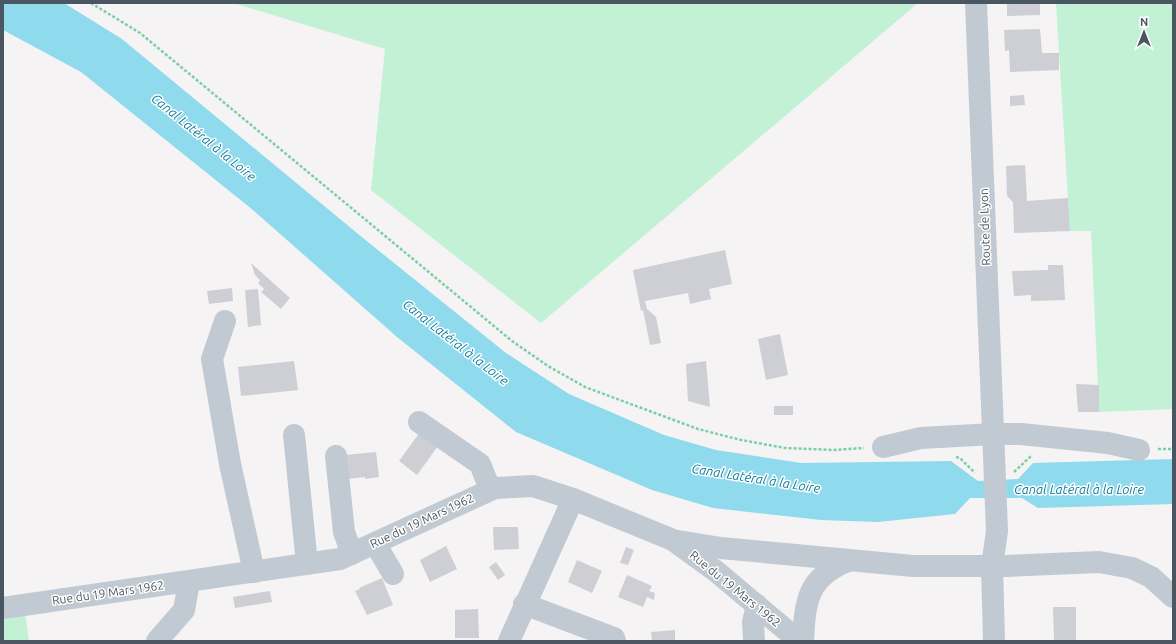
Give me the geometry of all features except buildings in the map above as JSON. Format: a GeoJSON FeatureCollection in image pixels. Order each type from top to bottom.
{"type":"FeatureCollection","features":[{"type":"Feature","properties":{"kind":"street","name":"Route de Lyon"},"geometry":{"type":"LineString","coordinates":[[976,3],[999,566]]}},
{"type":"Feature","properties":{"kind":"street"},"geometry":{"type":"LineString","coordinates":[[225,321],[212,359],[230,464],[254,572]]}},
{"type":"Feature","properties":{"kind":"street"},"geometry":{"type":"LineString","coordinates":[[419,422],[480,464],[490,489]]}},
{"type":"Feature","properties":{"kind":"street"},"geometry":{"type":"LineString","coordinates":[[883,447],[921,438],[994,443],[1021,434],[1108,443],[1139,450]]}},
{"type":"Feature","properties":{"kind":"street"},"geometry":{"type":"LineString","coordinates":[[294,435],[307,564]]}},
{"type":"Feature","properties":{"kind":"street"},"geometry":{"type":"LineString","coordinates":[[336,456],[344,532],[352,554]]}},
{"type":"Feature","properties":{"kind":"street","name":"Rue du 19 Mars 1962"},"geometry":{"type":"LineString","coordinates":[[3,608],[340,559],[490,489],[533,486],[573,499],[673,540],[717,572],[757,605],[778,634],[799,641]]}},
{"type":"Feature","properties":{"kind":"street"},"geometry":{"type":"LineString","coordinates":[[508,641],[573,499]]}},
{"type":"Feature","properties":{"kind":"street"},"geometry":{"type":"LineString","coordinates":[[673,540],[721,548],[912,566],[999,566],[1099,562],[1114,563],[1132,568],[1151,577],[1173,597]]}},
{"type":"Feature","properties":{"kind":"street"},"geometry":{"type":"LineString","coordinates":[[375,543],[393,574]]}},
{"type":"Feature","properties":{"kind":"street"},"geometry":{"type":"LineString","coordinates":[[803,641],[805,608],[813,588],[828,571],[848,561]]}},
{"type":"Feature","properties":{"kind":"street"},"geometry":{"type":"LineString","coordinates":[[994,641],[999,566]]}},
{"type":"Feature","properties":{"kind":"street"},"geometry":{"type":"LineString","coordinates":[[999,566],[1008,641]]}},
{"type":"Feature","properties":{"kind":"street"},"geometry":{"type":"LineString","coordinates":[[157,641],[184,610],[189,582]]}},
{"type":"Feature","properties":{"kind":"street"},"geometry":{"type":"LineString","coordinates":[[524,604],[614,638],[615,641]]}},
{"type":"Feature","properties":{"kind":"street"},"geometry":{"type":"LineString","coordinates":[[754,641],[753,622],[757,605]]}},
{"type":"Feature","properties":{"kind":"path"},"geometry":{"type":"LineString","coordinates":[[91,3],[140,33],[512,341],[548,366],[585,387],[698,429],[741,440],[785,448],[834,450],[883,447]]}},
{"type":"Feature","properties":{"kind":"path"},"geometry":{"type":"LineString","coordinates":[[1139,450],[1173,449]]}},
{"type":"Feature","properties":{"kind":"path"},"geometry":{"type":"LineString","coordinates":[[953,456],[960,458],[978,475]]}},
{"type":"Feature","properties":{"kind":"path"},"geometry":{"type":"LineString","coordinates":[[1012,474],[1030,457],[1036,456]]}},
{"type":"Feature","properties":{"kind":"green space"},"geometry":{"type":"Polygon","coordinates":[[[233,3],[918,3],[541,323],[371,190],[385,49],[233,3]]]}},
{"type":"Feature","properties":{"kind":"green space"},"geometry":{"type":"Polygon","coordinates":[[[1056,3],[1173,3],[1173,409],[1099,412],[1091,231],[1070,231],[1056,3]]]}},
{"type":"Feature","properties":{"kind":"green space"},"geometry":{"type":"Polygon","coordinates":[[[24,605],[29,641],[3,641],[3,607],[24,605]]]}},
{"type":"Feature","properties":{"kind":"water","name":"Canal Latéral à la Loire"},"geometry":{"type":"Polygon","coordinates":[[[3,3],[64,3],[122,39],[363,238],[506,353],[569,394],[664,435],[716,450],[801,463],[951,461],[978,481],[1018,479],[1033,463],[1173,459],[1173,504],[1038,508],[1022,498],[970,498],[955,514],[878,522],[821,520],[713,508],[652,490],[516,432],[397,337],[253,210],[81,72],[3,30],[3,3]]]}}]}
